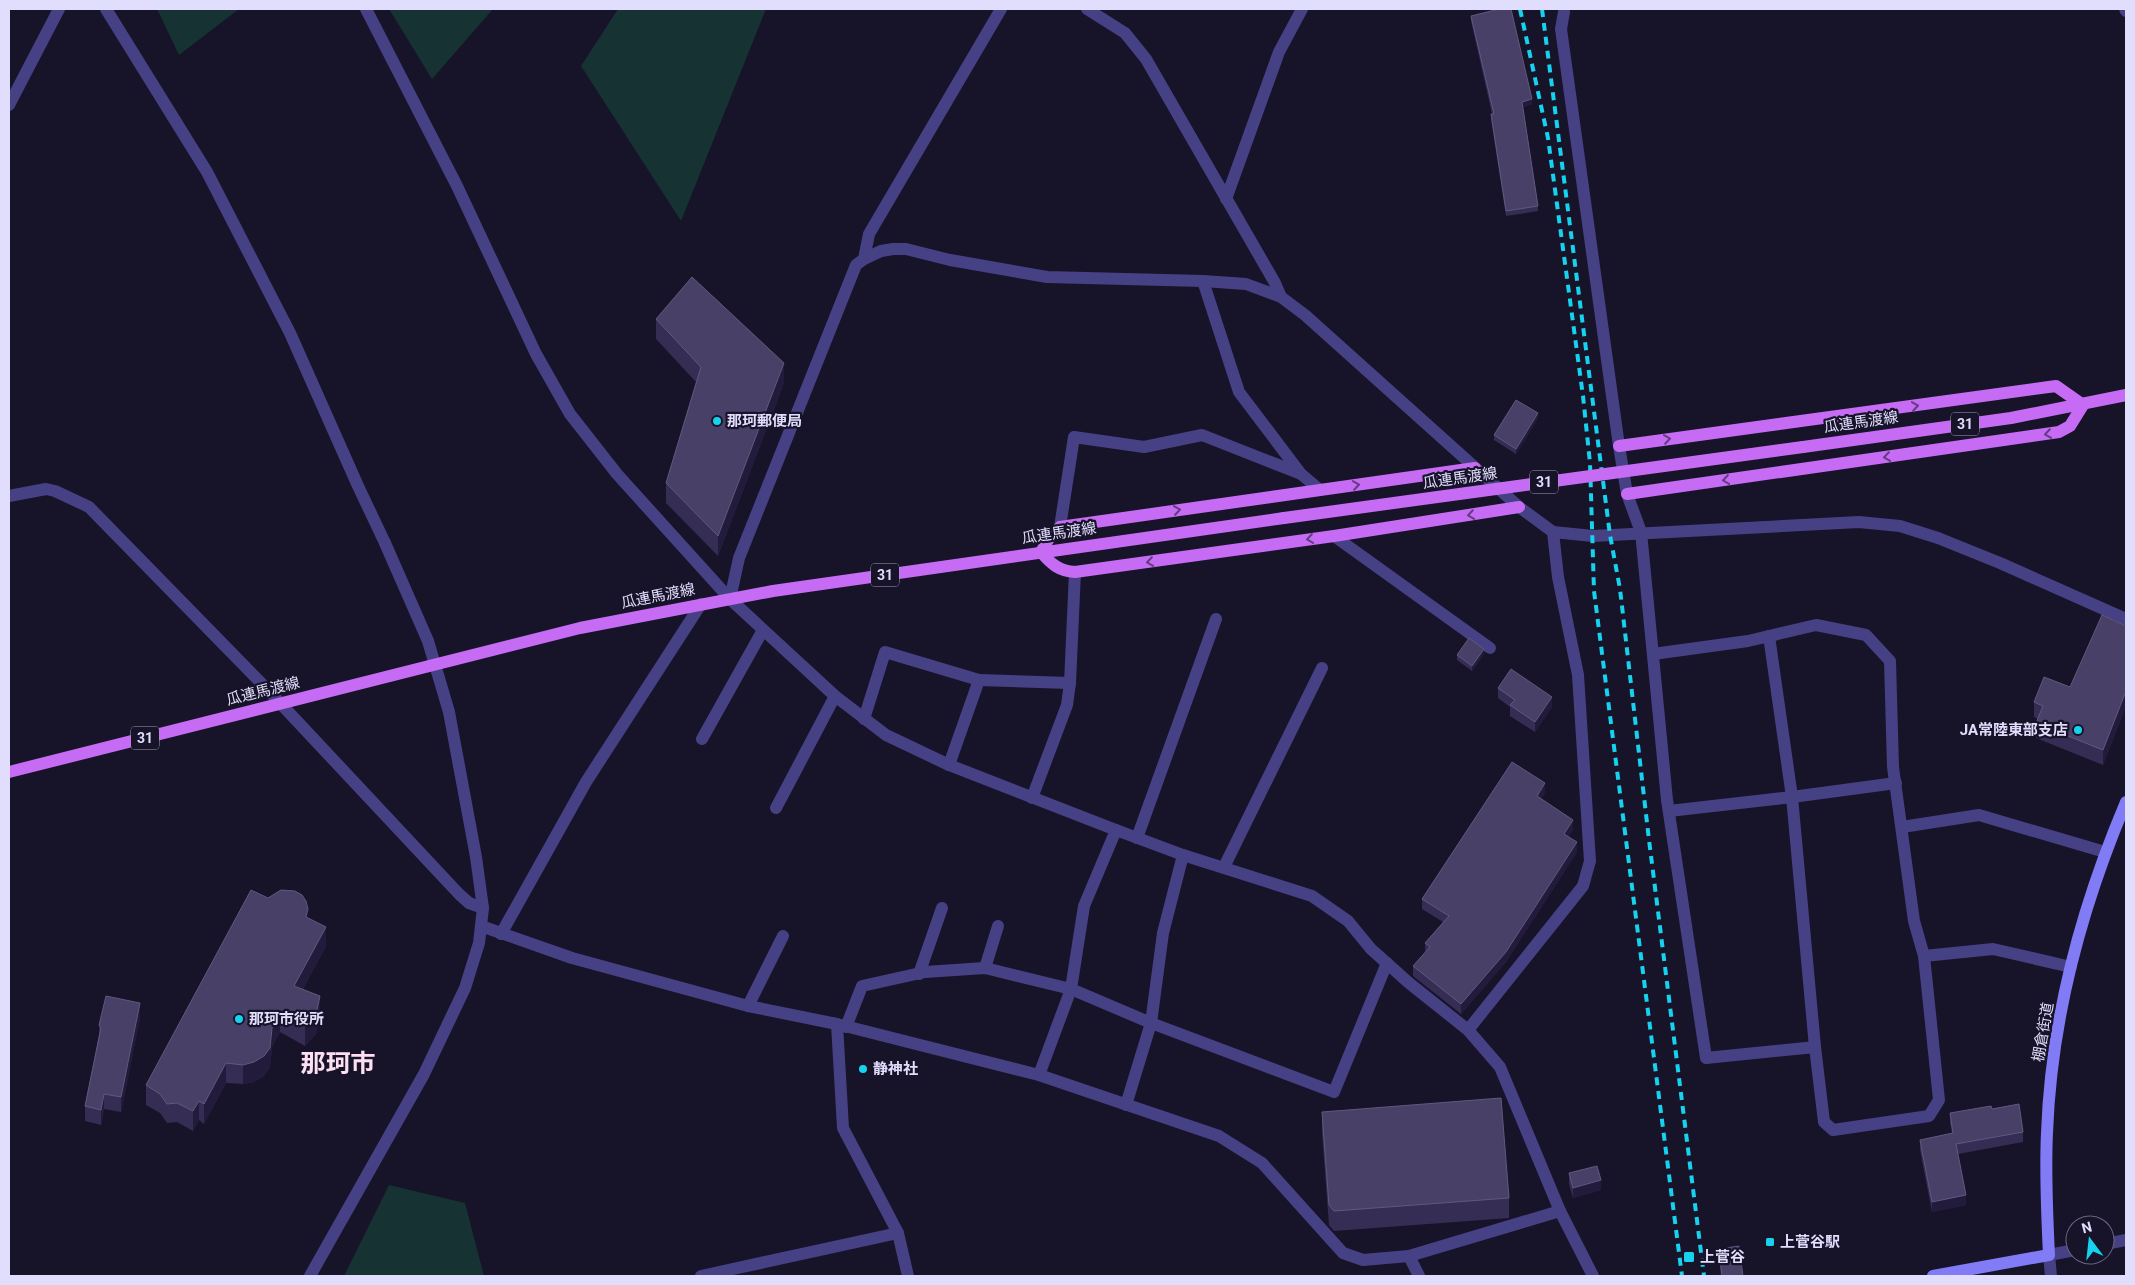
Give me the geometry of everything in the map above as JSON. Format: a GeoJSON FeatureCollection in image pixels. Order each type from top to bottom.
{"type":"FeatureCollection","features":[{"type":"Feature","properties":{"kind":"main road"},"geometry":{"type":"LineString","coordinates":[[1619,446],[2056,386],[2083,405],[2070,426],[2059,432],[1627,494]]}},
{"type":"Feature","properties":{"kind":"main road","name":"瓜連馬渡線"},"geometry":{"type":"LineString","coordinates":[[9,772],[580,628],[701,604],[1041,552],[2011,418],[2126,396]]}},
{"type":"Feature","properties":{"kind":"main road"},"geometry":{"type":"LineString","coordinates":[[1475,468],[1060,527],[1048,540],[1041,552],[1052,564],[1063,571],[1075,572],[1334,536],[1519,507]]}},
{"type":"Feature","properties":{"kind":"main road","name":"棚倉街道"},"geometry":{"type":"LineString","coordinates":[[2049,1255],[2046,1196],[2047,1132],[2052,1072],[2071,967],[2088,904],[2105,852],[2126,802]]}},
{"type":"Feature","properties":{"kind":"main road"},"geometry":{"type":"LineString","coordinates":[[1933,1276],[2049,1255]]}},
{"type":"Feature","properties":{"kind":"street"},"geometry":{"type":"LineString","coordinates":[[9,105],[58,9]]}},
{"type":"Feature","properties":{"kind":"street"},"geometry":{"type":"LineString","coordinates":[[106,9],[216,189],[290,333],[428,641],[449,712],[462,773],[476,857],[483,908],[479,943],[465,988],[424,1074],[310,1276]]}},
{"type":"Feature","properties":{"kind":"street"},"geometry":{"type":"LineString","coordinates":[[366,9],[457,186],[536,354],[570,414],[617,474],[730,599],[835,696],[886,735],[949,765],[1136,838],[1312,896],[1348,921],[1371,949],[1409,983],[1468,1030],[1500,1067],[1560,1211],[1593,1276]]}},
{"type":"Feature","properties":{"kind":"street"},"geometry":{"type":"LineString","coordinates":[[864,259],[869,234],[1001,9]]}},
{"type":"Feature","properties":{"kind":"street"},"geometry":{"type":"LineString","coordinates":[[1088,9],[1126,33],[1146,59],[1275,283],[1281,297]]}},
{"type":"Feature","properties":{"kind":"street"},"geometry":{"type":"LineString","coordinates":[[1226,199],[1279,52],[1302,9]]}},
{"type":"Feature","properties":{"kind":"street"},"geometry":{"type":"LineString","coordinates":[[1568,10],[1561,29],[1619,446],[1627,494],[1641,532],[1669,811],[1706,1058],[1815,1047]]}},
{"type":"Feature","properties":{"kind":"street"},"geometry":{"type":"LineString","coordinates":[[730,599],[739,558],[856,265],[881,251],[893,248],[1047,277],[1246,284],[1281,297],[1306,315],[1336,341],[1519,507],[1553,532],[1593,536],[1859,522],[1900,526],[1938,538],[2000,562],[2126,619]]}},
{"type":"Feature","properties":{"kind":"street"},"geometry":{"type":"LineString","coordinates":[[1203,281],[1239,392],[1300,474],[1320,490]]}},
{"type":"Feature","properties":{"kind":"street"},"geometry":{"type":"LineString","coordinates":[[1060,527],[1074,437],[1144,446],[1202,435],[1300,474]]}},
{"type":"Feature","properties":{"kind":"street"},"geometry":{"type":"LineString","coordinates":[[9,496],[46,489],[55,491],[88,507],[280,704],[459,894],[469,903],[483,908]]}},
{"type":"Feature","properties":{"kind":"street"},"geometry":{"type":"LineString","coordinates":[[1468,1030],[1583,886],[1590,861],[1578,675],[1558,577],[1553,532]]}},
{"type":"Feature","properties":{"kind":"street"},"geometry":{"type":"LineString","coordinates":[[1334,536],[1490,648]]}},
{"type":"Feature","properties":{"kind":"street"},"geometry":{"type":"LineString","coordinates":[[1032,798],[1067,705],[1070,683],[1075,572]]}},
{"type":"Feature","properties":{"kind":"street"},"geometry":{"type":"LineString","coordinates":[[501,934],[586,782],[701,604]]}},
{"type":"Feature","properties":{"kind":"street"},"geometry":{"type":"LineString","coordinates":[[1136,838],[1216,619]]}},
{"type":"Feature","properties":{"kind":"street"},"geometry":{"type":"LineString","coordinates":[[1653,654],[1748,641],[1769,636],[1816,625],[1866,635],[1890,661],[1894,767],[1914,920],[1924,956],[1940,1100],[1929,1116],[1833,1130],[1824,1122],[1815,1047],[1792,797],[1769,636]]}},
{"type":"Feature","properties":{"kind":"street"},"geometry":{"type":"LineString","coordinates":[[702,739],[763,630]]}},
{"type":"Feature","properties":{"kind":"street"},"geometry":{"type":"LineString","coordinates":[[864,718],[886,652],[979,680],[1070,683]]}},
{"type":"Feature","properties":{"kind":"street"},"geometry":{"type":"LineString","coordinates":[[1224,867],[1322,668]]}},
{"type":"Feature","properties":{"kind":"street"},"geometry":{"type":"LineString","coordinates":[[949,765],[979,680]]}},
{"type":"Feature","properties":{"kind":"street"},"geometry":{"type":"LineString","coordinates":[[776,808],[835,696]]}},
{"type":"Feature","properties":{"kind":"street"},"geometry":{"type":"LineString","coordinates":[[1669,811],[1896,783]]}},
{"type":"Feature","properties":{"kind":"street"},"geometry":{"type":"LineString","coordinates":[[1902,827],[1979,815],[2105,852]]}},
{"type":"Feature","properties":{"kind":"street"},"geometry":{"type":"LineString","coordinates":[[1038,1075],[1071,989],[1084,906],[1116,830]]}},
{"type":"Feature","properties":{"kind":"street"},"geometry":{"type":"LineString","coordinates":[[1126,1105],[1151,1023],[1163,933],[1183,855]]}},
{"type":"Feature","properties":{"kind":"street"},"geometry":{"type":"LineString","coordinates":[[919,974],[942,908]]}},
{"type":"Feature","properties":{"kind":"street"},"geometry":{"type":"LineString","coordinates":[[481,926],[572,958],[748,1006],[842,1026],[1038,1075],[1219,1136],[1262,1163],[1343,1254],[1363,1260],[1409,1256],[1560,1211]]}},
{"type":"Feature","properties":{"kind":"street"},"geometry":{"type":"LineString","coordinates":[[985,968],[998,926]]}},
{"type":"Feature","properties":{"kind":"street"},"geometry":{"type":"LineString","coordinates":[[748,1006],[783,936]]}},
{"type":"Feature","properties":{"kind":"street"},"geometry":{"type":"LineString","coordinates":[[1924,956],[1993,950],[2071,967]]}},
{"type":"Feature","properties":{"kind":"street"},"geometry":{"type":"LineString","coordinates":[[908,1276],[898,1232],[843,1128],[842,1026],[862,986],[919,974],[985,968],[1071,989],[1151,1023],[1334,1092],[1387,963]]}},
{"type":"Feature","properties":{"kind":"street"},"geometry":{"type":"LineString","coordinates":[[701,1276],[898,1232]]}},
{"type":"Feature","properties":{"kind":"street"},"geometry":{"type":"LineString","coordinates":[[2049,1255],[2065,1252]]}},
{"type":"Feature","properties":{"kind":"street","name":"棚倉街道"},"geometry":{"type":"LineString","coordinates":[[2049,1255],[2051,1276]]}},
{"type":"Feature","properties":{"kind":"street"},"geometry":{"type":"LineString","coordinates":[[1409,1256],[1418,1276]]}},
{"type":"Feature","properties":{"kind":"green space"},"geometry":{"type":"Polygon","coordinates":[[[157,9],[239,9],[179,55],[157,9]]]}},
{"type":"Feature","properties":{"kind":"green space"},"geometry":{"type":"Polygon","coordinates":[[[389,9],[493,9],[432,79],[389,9]]]}},
{"type":"Feature","properties":{"kind":"green space"},"geometry":{"type":"Polygon","coordinates":[[[618,9],[766,9],[681,221],[581,66],[618,9]]]}},
{"type":"Feature","properties":{"kind":"green space"},"geometry":{"type":"Polygon","coordinates":[[[389,1185],[465,1203],[484,1276],[344,1276],[389,1185]]]}},
{"type":"Feature","properties":{"kind":"building"},"geometry":{"type":"Polygon","coordinates":[[[1499,9],[1511,9],[1532,99],[1522,102],[1538,206],[1506,211],[1491,114],[1494,114],[1471,16],[1499,9]]]}},
{"type":"Feature","properties":{"kind":"building"},"geometry":{"type":"Polygon","coordinates":[[[692,277],[784,363],[718,536],[666,483],[701,367],[656,319],[692,277]]]}},
{"type":"Feature","properties":{"kind":"building"},"geometry":{"type":"Polygon","coordinates":[[[1516,400],[1538,413],[1516,449],[1494,435],[1516,400]]]}},
{"type":"Feature","properties":{"kind":"building"},"geometry":{"type":"Polygon","coordinates":[[[2102,615],[2126,626],[2126,691],[2103,750],[2036,723],[2043,706],[2034,702],[2044,677],[2070,687],[2102,615]]]}},
{"type":"Feature","properties":{"kind":"building"},"geometry":{"type":"Polygon","coordinates":[[[1469,638],[1484,649],[1472,666],[1457,655],[1469,638]]]}},
{"type":"Feature","properties":{"kind":"building"},"geometry":{"type":"Polygon","coordinates":[[[1511,669],[1552,697],[1535,722],[1510,705],[1515,700],[1498,688],[1511,669]]]}},
{"type":"Feature","properties":{"kind":"building"},"geometry":{"type":"Polygon","coordinates":[[[1512,762],[1545,783],[1537,796],[1573,820],[1564,834],[1577,842],[1506,952],[1461,1004],[1413,966],[1430,947],[1425,943],[1449,916],[1422,899],[1512,762]]]}},
{"type":"Feature","properties":{"kind":"building","name":"那珂市役所"},"geometry":{"type":"Polygon","coordinates":[[[251,890],[268,898],[281,890],[295,891],[302,895],[306,901],[308,909],[306,917],[326,927],[294,986],[320,996],[316,1014],[305,1026],[280,1012],[272,1028],[270,1048],[264,1056],[254,1062],[243,1065],[226,1063],[204,1104],[199,1101],[193,1111],[177,1103],[167,1104],[160,1094],[146,1085],[251,890]]]}},
{"type":"Feature","properties":{"kind":"building"},"geometry":{"type":"Polygon","coordinates":[[[106,996],[140,1003],[121,1097],[104,1094],[101,1110],[85,1106],[106,996]]]}},
{"type":"Feature","properties":{"kind":"building"},"geometry":{"type":"Polygon","coordinates":[[[1501,1098],[1509,1198],[1334,1211],[1329,1205],[1322,1112],[1501,1098]]]}},
{"type":"Feature","properties":{"kind":"building"},"geometry":{"type":"Polygon","coordinates":[[[2019,1104],[2023,1132],[1956,1144],[1966,1195],[1932,1202],[1920,1140],[1953,1133],[1950,1113],[1991,1106],[1992,1109],[2019,1104]]]}},
{"type":"Feature","properties":{"kind":"building"},"geometry":{"type":"Polygon","coordinates":[[[1597,1166],[1601,1180],[1573,1188],[1569,1173],[1597,1166]]]}},
{"type":"Feature","properties":{"kind":"building"},"geometry":{"type":"Polygon","coordinates":[[[1739,1246],[1743,1276],[1722,1276],[1719,1249],[1739,1246]]]}},
{"type":"Feature","properties":{"kind":"railway"},"geometry":{"type":"LineString","coordinates":[[1520,9],[1548,138],[1583,396],[1590,463],[1594,591],[1682,1276]]}},
{"type":"Feature","properties":{"kind":"railway"},"geometry":{"type":"LineString","coordinates":[[1542,9],[1610,535],[1620,589],[1649,840],[1704,1276]]}},
{"type":"Feature","properties":{"kind":"place","name":"那珂郵便局"},"geometry":{"type":"Point","coordinates":[717,421]}},
{"type":"Feature","properties":{"kind":"place","name":"JA常陸東部支店"},"geometry":{"type":"Point","coordinates":[2078,730]}},
{"type":"Feature","properties":{"kind":"place","name":"那珂市役所"},"geometry":{"type":"Point","coordinates":[239,1019]}},
{"type":"Feature","properties":{"kind":"place","name":"静神社"},"geometry":{"type":"Point","coordinates":[863,1069]}},
{"type":"Feature","properties":{"kind":"place","name":"上菅谷駅"},"geometry":{"type":"Point","coordinates":[1770,1242]}},
{"type":"Feature","properties":{"kind":"place","name":"上菅谷"},"geometry":{"type":"Point","coordinates":[1689,1257]}},
{"type":"Feature","properties":{"kind":"district","name":"那珂市"},"geometry":{"type":"Point","coordinates":[338,1063]}}]}
